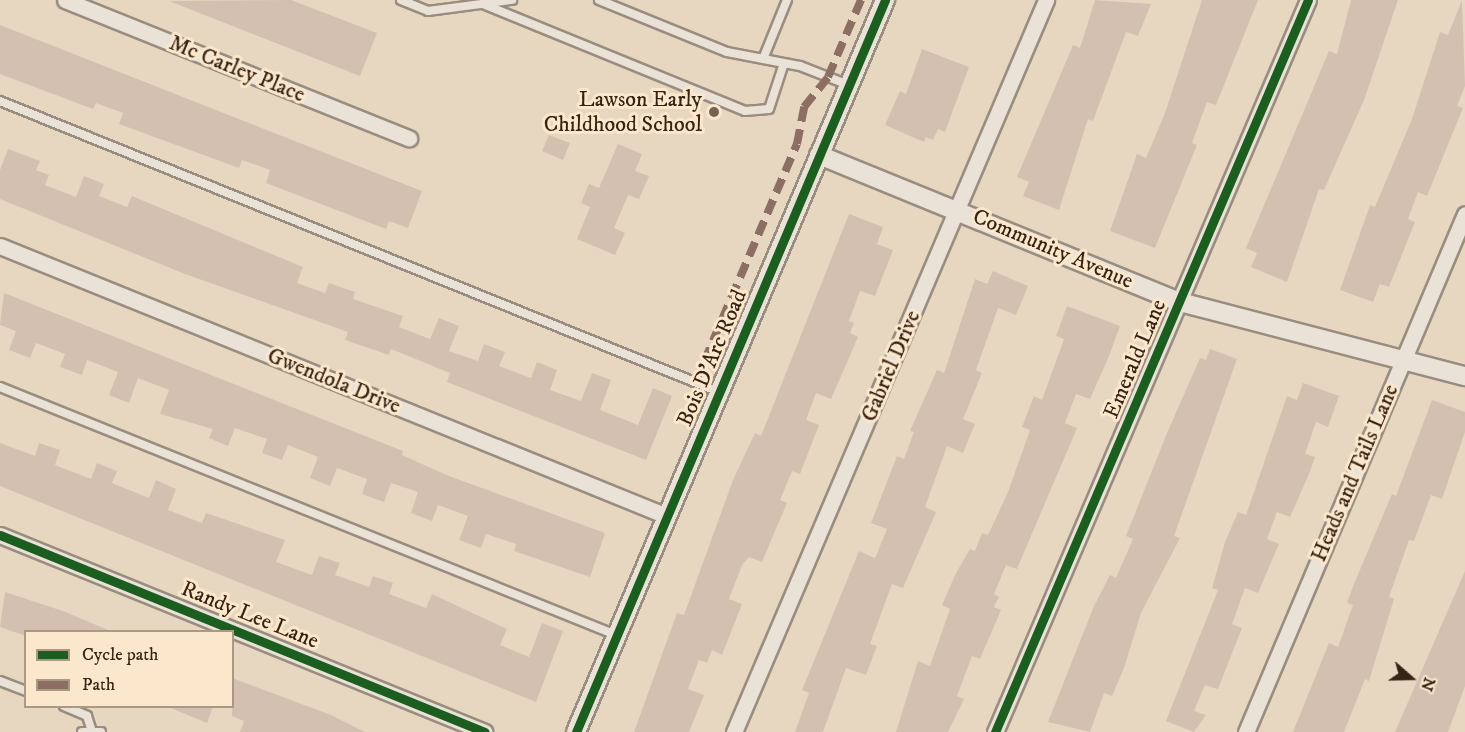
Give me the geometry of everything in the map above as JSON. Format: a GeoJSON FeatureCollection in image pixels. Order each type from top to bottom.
{"type":"FeatureCollection","features":[{"type":"Feature","properties":{"kind":"street","name":"Mc Carley Place"},"geometry":{"type":"LineString","coordinates":[[65,0],[410,138]]}},
{"type":"Feature","properties":{"kind":"street","name":"Bois D'Arc Road"},"geometry":{"type":"LineString","coordinates":[[576,732],[885,0]]}},
{"type":"Feature","properties":{"kind":"street","name":"Gabriel Drive"},"geometry":{"type":"LineString","coordinates":[[734,732],[1046,0]]}},
{"type":"Feature","properties":{"kind":"street","name":"Emerald Lane"},"geometry":{"type":"LineString","coordinates":[[995,732],[1308,0]]}},
{"type":"Feature","properties":{"kind":"street","name":"Community Avenue"},"geometry":{"type":"LineString","coordinates":[[819,155],[958,209],[1180,302],[1465,376]]}},
{"type":"Feature","properties":{"kind":"street","name":"Heads and Tails Lane"},"geometry":{"type":"LineString","coordinates":[[1246,732],[1465,214]]}},
{"type":"Feature","properties":{"kind":"street","name":"Gwendola Drive"},"geometry":{"type":"LineString","coordinates":[[0,246],[667,516]]}},
{"type":"Feature","properties":{"kind":"street","name":"Randy Lee Lane"},"geometry":{"type":"LineString","coordinates":[[0,535],[234,630]]}},
{"type":"Feature","properties":{"kind":"street","name":"Randy Lee Lane"},"geometry":{"type":"LineString","coordinates":[[234,630],[485,732]]}},
{"type":"Feature","properties":{"kind":"lane"},"geometry":{"type":"LineString","coordinates":[[401,0],[428,11],[512,0]]}},
{"type":"Feature","properties":{"kind":"lane"},"geometry":{"type":"LineString","coordinates":[[599,0],[727,52],[784,63],[849,85]]}},
{"type":"Feature","properties":{"kind":"lane"},"geometry":{"type":"LineString","coordinates":[[763,59],[787,0]]}},
{"type":"Feature","properties":{"kind":"lane"},"geometry":{"type":"LineString","coordinates":[[483,4],[751,112],[769,109],[784,63]]}},
{"type":"Feature","properties":{"kind":"lane"},"geometry":{"type":"LineString","coordinates":[[0,101],[719,392]]}},
{"type":"Feature","properties":{"kind":"lane"},"geometry":{"type":"LineString","coordinates":[[0,387],[617,635]]}},
{"type":"Feature","properties":{"kind":"lane"},"geometry":{"type":"LineString","coordinates":[[0,681],[24,690]]}},
{"type":"Feature","properties":{"kind":"lane"},"geometry":{"type":"LineString","coordinates":[[69,708],[87,716],[91,728]]}},
{"type":"Feature","properties":{"kind":"lane"},"geometry":{"type":"LineString","coordinates":[[82,732],[91,728],[101,732]]}},
{"type":"Feature","properties":{"kind":"building"},"geometry":{"type":"Polygon","coordinates":[[[291,0],[377,33],[360,76],[169,1],[291,0]]]}},
{"type":"Feature","properties":{"kind":"building"},"geometry":{"type":"Polygon","coordinates":[[[1095,0],[1151,4],[1138,36],[1126,32],[1093,121],[1088,119],[1059,210],[1023,196],[1029,182],[1017,177],[1073,45],[1080,48],[1095,0]]]}},
{"type":"Feature","properties":{"kind":"building"},"geometry":{"type":"Polygon","coordinates":[[[1202,0],[1258,0],[1216,105],[1207,102],[1192,143],[1197,145],[1155,248],[1110,231],[1137,154],[1146,158],[1165,113],[1202,0]]]}},
{"type":"Feature","properties":{"kind":"building"},"geometry":{"type":"Polygon","coordinates":[[[1351,0],[1398,0],[1364,100],[1324,190],[1319,189],[1287,282],[1251,267],[1257,253],[1246,248],[1329,51],[1337,54],[1351,0]]]}},
{"type":"Feature","properties":{"kind":"building"},"geometry":{"type":"Polygon","coordinates":[[[1462,0],[1465,86],[1457,106],[1463,108],[1427,196],[1418,192],[1408,219],[1415,222],[1389,287],[1380,284],[1373,302],[1340,290],[1370,205],[1375,207],[1412,119],[1440,32],[1448,35],[1462,0]]]}},
{"type":"Feature","properties":{"kind":"building"},"geometry":{"type":"Polygon","coordinates":[[[0,25],[422,191],[408,228],[389,221],[386,229],[266,183],[270,170],[242,160],[239,168],[119,124],[123,113],[96,103],[93,109],[0,74],[0,25]]]}},
{"type":"Feature","properties":{"kind":"building"},"geometry":{"type":"Polygon","coordinates":[[[922,49],[969,67],[945,132],[938,129],[933,140],[926,137],[924,142],[885,125],[900,91],[906,94],[922,49]]]}},
{"type":"Feature","properties":{"kind":"building"},"geometry":{"type":"Polygon","coordinates":[[[549,135],[570,143],[563,160],[542,151],[549,135]]]}},
{"type":"Feature","properties":{"kind":"building"},"geometry":{"type":"Polygon","coordinates":[[[618,144],[642,154],[635,171],[649,176],[639,199],[628,195],[614,228],[625,233],[615,255],[577,239],[590,207],[581,203],[589,184],[599,188],[618,144]]]}},
{"type":"Feature","properties":{"kind":"building"},"geometry":{"type":"Polygon","coordinates":[[[8,149],[40,161],[36,170],[49,175],[45,185],[76,197],[84,176],[104,184],[99,196],[127,207],[132,196],[303,267],[297,283],[325,293],[329,283],[355,292],[353,299],[403,316],[399,327],[430,339],[439,318],[459,326],[449,351],[478,361],[484,344],[505,352],[499,366],[531,378],[537,362],[557,370],[550,390],[581,401],[592,373],[611,380],[600,410],[638,425],[653,388],[672,396],[646,460],[447,382],[450,373],[391,349],[389,355],[345,340],[348,332],[185,274],[0,199],[0,170],[8,149]]]}},
{"type":"Feature","properties":{"kind":"building"},"geometry":{"type":"Polygon","coordinates":[[[849,214],[883,227],[877,244],[893,250],[875,296],[860,291],[849,321],[854,323],[850,333],[858,337],[831,399],[816,393],[806,420],[819,425],[800,474],[792,471],[780,500],[787,503],[762,562],[749,557],[742,565],[729,599],[742,604],[722,655],[712,650],[707,663],[699,660],[688,689],[704,695],[689,732],[634,732],[677,613],[684,615],[733,480],[755,433],[761,436],[849,214]]]}},
{"type":"Feature","properties":{"kind":"building"},"geometry":{"type":"Polygon","coordinates":[[[993,271],[1028,286],[1016,315],[998,308],[976,370],[982,373],[963,419],[975,424],[963,453],[947,446],[925,507],[936,512],[903,588],[892,584],[870,644],[877,646],[866,675],[846,668],[823,732],[795,732],[809,693],[802,690],[859,551],[875,558],[887,529],[871,523],[897,456],[904,459],[914,432],[910,431],[937,370],[944,373],[975,279],[987,284],[993,271]]]}},
{"type":"Feature","properties":{"kind":"building"},"geometry":{"type":"Polygon","coordinates":[[[4,293],[403,451],[402,455],[449,476],[605,533],[590,577],[514,551],[516,544],[486,534],[481,548],[459,540],[468,516],[438,505],[432,521],[411,513],[418,492],[391,483],[384,502],[362,494],[367,479],[337,468],[330,486],[310,478],[318,457],[288,445],[282,460],[262,453],[267,439],[235,428],[228,446],[209,438],[213,429],[160,414],[169,390],[138,378],[129,403],[109,395],[118,372],[87,360],[82,375],[60,367],[65,354],[36,343],[30,358],[9,350],[16,331],[0,325],[4,293]]]}},
{"type":"Feature","properties":{"kind":"building"},"geometry":{"type":"Polygon","coordinates":[[[1067,306],[1120,326],[1109,356],[1090,399],[1076,394],[1065,423],[1077,428],[1017,569],[1006,565],[994,594],[999,597],[994,607],[1001,610],[980,659],[972,656],[957,696],[964,699],[948,732],[896,732],[918,661],[930,666],[950,609],[942,605],[956,573],[970,549],[975,551],[982,533],[988,535],[1008,492],[1030,430],[1022,427],[1034,396],[1042,400],[1064,339],[1056,336],[1067,306]]]}},
{"type":"Feature","properties":{"kind":"building"},"geometry":{"type":"Polygon","coordinates":[[[1210,349],[1237,359],[1174,536],[1180,538],[1141,613],[1124,668],[1112,696],[1104,693],[1090,732],[1048,722],[1094,606],[1110,575],[1116,578],[1133,539],[1126,536],[1167,433],[1200,358],[1206,360],[1210,349]]]}},
{"type":"Feature","properties":{"kind":"building"},"geometry":{"type":"Polygon","coordinates":[[[1303,383],[1339,396],[1328,427],[1316,422],[1305,454],[1315,457],[1290,517],[1277,512],[1267,539],[1279,544],[1258,593],[1245,588],[1232,624],[1242,628],[1218,689],[1205,685],[1194,711],[1206,715],[1194,732],[1166,721],[1218,590],[1212,588],[1225,542],[1238,512],[1246,515],[1287,396],[1297,400],[1303,383]]]}},
{"type":"Feature","properties":{"kind":"building"},"geometry":{"type":"Polygon","coordinates":[[[1432,400],[1465,412],[1465,432],[1442,499],[1431,495],[1414,541],[1409,540],[1389,597],[1394,599],[1369,681],[1365,679],[1344,732],[1293,732],[1329,643],[1338,647],[1353,605],[1347,603],[1354,584],[1392,494],[1396,496],[1432,400]]]}},
{"type":"Feature","properties":{"kind":"building"},"geometry":{"type":"Polygon","coordinates":[[[0,443],[35,456],[39,443],[60,450],[55,465],[91,479],[97,463],[117,471],[112,483],[149,498],[156,480],[176,489],[168,510],[202,523],[206,513],[285,540],[276,562],[312,575],[319,556],[340,563],[335,575],[369,587],[373,576],[393,583],[389,594],[426,608],[432,594],[507,629],[500,645],[529,657],[542,623],[563,631],[536,702],[0,486],[0,443]]]}},
{"type":"Feature","properties":{"kind":"building"},"geometry":{"type":"Polygon","coordinates":[[[1465,571],[1465,686],[1448,732],[1395,732],[1465,571]]]}},
{"type":"Feature","properties":{"kind":"building"},"geometry":{"type":"Polygon","coordinates":[[[5,592],[63,611],[108,630],[24,630],[24,635],[0,627],[5,592]]]}},
{"type":"Feature","properties":{"kind":"building"},"geometry":{"type":"Polygon","coordinates":[[[234,679],[331,715],[365,732],[240,732],[244,721],[232,716],[234,679]]]}},
{"type":"Feature","properties":{"kind":"building"},"geometry":{"type":"Polygon","coordinates":[[[171,708],[212,708],[207,723],[171,708]]]}},
{"type":"Feature","properties":{"kind":"marked path"},"geometry":{"type":"LineString","coordinates":[[695,383],[797,144],[804,107],[828,77],[861,0]]}},
{"type":"Feature","properties":{"kind":"cycle path"},"geometry":{"type":"LineString","coordinates":[[576,732],[885,0]]}},
{"type":"Feature","properties":{"kind":"cycle path"},"geometry":{"type":"LineString","coordinates":[[995,732],[1308,0]]}},
{"type":"Feature","properties":{"kind":"cycle path"},"geometry":{"type":"LineString","coordinates":[[0,535],[234,630]]}},
{"type":"Feature","properties":{"kind":"cycle path"},"geometry":{"type":"LineString","coordinates":[[234,630],[485,732]]}},
{"type":"Feature","properties":{"kind":"place","name":"Lawson Early Childhood School"},"geometry":{"type":"Point","coordinates":[714,112]}}]}
